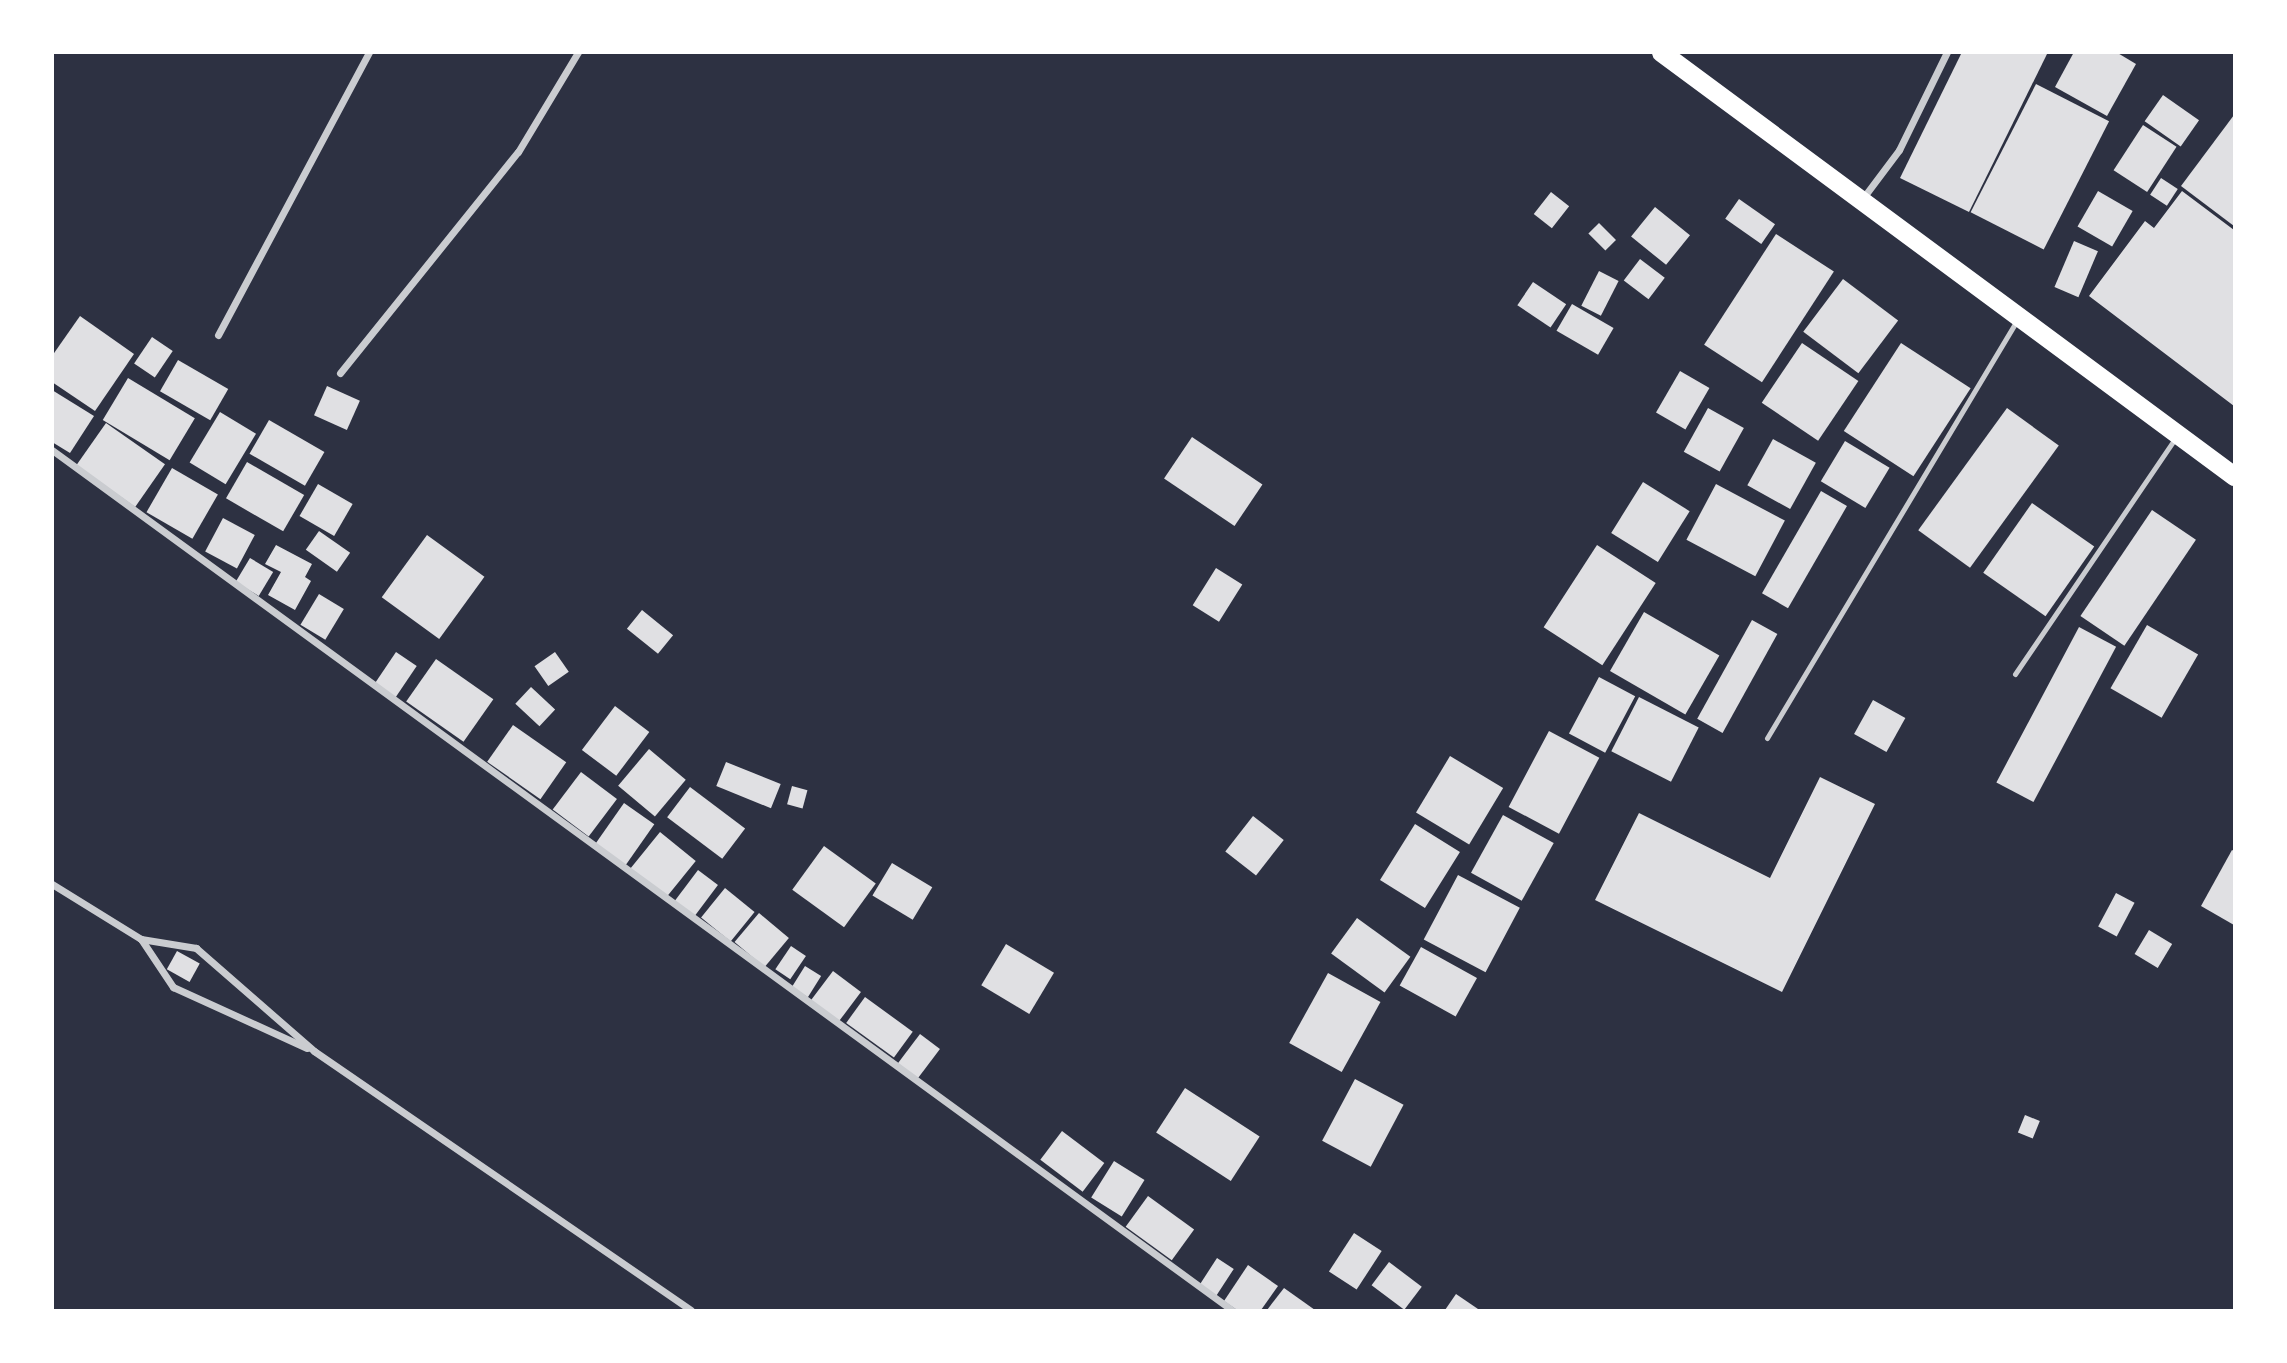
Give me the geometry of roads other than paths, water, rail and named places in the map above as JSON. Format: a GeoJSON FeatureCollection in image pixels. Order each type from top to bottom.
{"type":"FeatureCollection","features":[{"type":"Feature","properties":{"kind":"highway"},"geometry":{"type":"LineString","coordinates":[[1661,52],[2235,476]]}},
{"type":"Feature","properties":{"kind":"street"},"geometry":{"type":"LineString","coordinates":[[218,335],[369,52]]}},
{"type":"Feature","properties":{"kind":"street"},"geometry":{"type":"LineString","coordinates":[[340,373],[518,152],[578,52]]}},
{"type":"Feature","properties":{"kind":"street"},"geometry":{"type":"LineString","coordinates":[[1863,199],[1899,150],[1947,52]]}},
{"type":"Feature","properties":{"kind":"street"},"geometry":{"type":"LineString","coordinates":[[52,450],[1232,1311]]}},
{"type":"Feature","properties":{"kind":"street"},"geometry":{"type":"LineString","coordinates":[[52,884],[141,939],[196,948],[314,1051],[691,1311]]}},
{"type":"Feature","properties":{"kind":"street"},"geometry":{"type":"LineString","coordinates":[[141,939],[173,987],[314,1051]]}},
{"type":"Feature","properties":{"kind":"lane"},"geometry":{"type":"LineString","coordinates":[[1767,738],[2020,316]]}},
{"type":"Feature","properties":{"kind":"lane"},"geometry":{"type":"LineString","coordinates":[[2015,674],[2179,434]]}}]}
